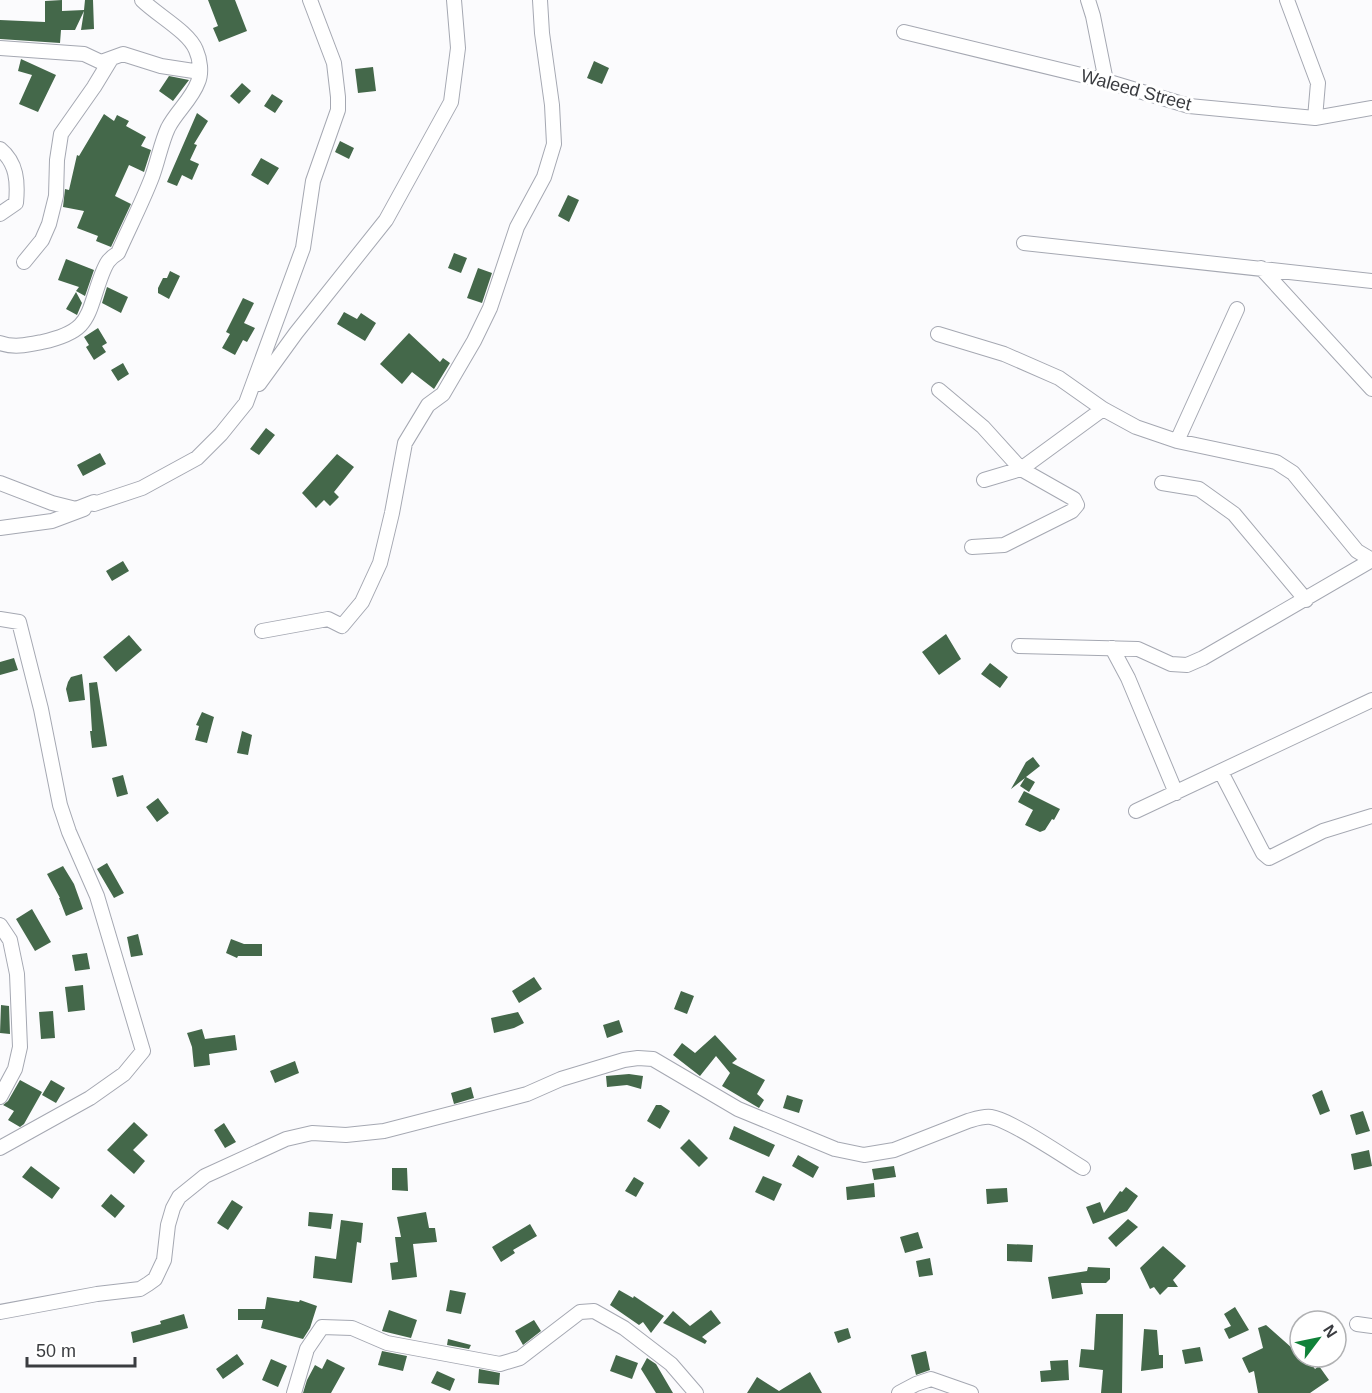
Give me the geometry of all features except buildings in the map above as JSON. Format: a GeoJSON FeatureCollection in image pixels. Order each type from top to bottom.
{"type":"FeatureCollection","features":[{"type":"Feature","properties":{"kind":"street"},"geometry":{"type":"LineString","coordinates":[[0,343],[9,346],[24,345],[58,338],[80,327],[85,321],[91,311],[91,302],[108,259],[118,253],[152,177],[168,128],[190,98],[199,80],[197,51],[191,42],[142,0]]}},
{"type":"Feature","properties":{"kind":"street"},"geometry":{"type":"LineString","coordinates":[[246,403],[303,248],[313,181],[338,110],[334,63],[310,0]]}},
{"type":"Feature","properties":{"kind":"street"},"geometry":{"type":"LineString","coordinates":[[0,528],[52,521],[142,488],[197,458],[221,434],[296,333],[386,220],[451,102],[458,48],[454,0]]}},
{"type":"Feature","properties":{"kind":"street"},"geometry":{"type":"LineString","coordinates":[[262,631],[328,619],[342,626],[362,602],[380,563],[405,443],[428,405],[443,394],[474,341],[490,308],[517,227],[544,177],[554,144],[540,0]]}},
{"type":"Feature","properties":{"kind":"street"},"geometry":{"type":"LineString","coordinates":[[1088,0],[1106,81]]}},
{"type":"Feature","properties":{"kind":"street"},"geometry":{"type":"LineString","coordinates":[[1287,0],[1318,83],[1315,118]]}},
{"type":"Feature","properties":{"kind":"street","name":"Waleed Street"},"geometry":{"type":"LineString","coordinates":[[904,32],[1106,81],[1189,106],[1315,118],[1372,108]]}},
{"type":"Feature","properties":{"kind":"street"},"geometry":{"type":"LineString","coordinates":[[0,48],[84,54],[101,63],[123,54],[161,66],[200,72]]}},
{"type":"Feature","properties":{"kind":"street"},"geometry":{"type":"LineString","coordinates":[[24,262],[42,240],[50,224],[56,196],[60,134],[111,59]]}},
{"type":"Feature","properties":{"kind":"street"},"geometry":{"type":"LineString","coordinates":[[0,149],[14,165],[17,184],[16,203],[0,214]]}},
{"type":"Feature","properties":{"kind":"street"},"geometry":{"type":"LineString","coordinates":[[1024,243],[1372,281]]}},
{"type":"Feature","properties":{"kind":"street"},"geometry":{"type":"LineString","coordinates":[[1261,268],[1372,389]]}},
{"type":"Feature","properties":{"kind":"street"},"geometry":{"type":"LineString","coordinates":[[1177,441],[1237,309]]}},
{"type":"Feature","properties":{"kind":"street"},"geometry":{"type":"LineString","coordinates":[[938,334],[1004,354],[1059,378],[1103,409],[1136,427],[1177,441],[1276,462],[1293,473],[1357,551],[1372,560],[1306,600],[1187,665],[1171,664],[1138,649],[1019,646]]}},
{"type":"Feature","properties":{"kind":"street"},"geometry":{"type":"LineString","coordinates":[[939,390],[983,427],[1021,469],[1074,499],[1077,505],[1072,511],[1004,544],[972,547]]}},
{"type":"Feature","properties":{"kind":"street"},"geometry":{"type":"LineString","coordinates":[[984,480],[1021,469],[1103,409]]}},
{"type":"Feature","properties":{"kind":"street"},"geometry":{"type":"LineString","coordinates":[[0,483],[52,503],[76,509],[94,502],[94,504]]}},
{"type":"Feature","properties":{"kind":"street"},"geometry":{"type":"LineString","coordinates":[[1162,483],[1198,489],[1233,514],[1306,600]]}},
{"type":"Feature","properties":{"kind":"street"},"geometry":{"type":"LineString","coordinates":[[0,620],[19,622],[41,709],[60,805],[69,832],[98,896],[143,1051],[124,1074],[90,1098],[0,1148]]}},
{"type":"Feature","properties":{"kind":"street"},"geometry":{"type":"LineString","coordinates":[[1112,648],[1128,678],[1176,793]]}},
{"type":"Feature","properties":{"kind":"street"},"geometry":{"type":"LineString","coordinates":[[1136,811],[1372,700]]}},
{"type":"Feature","properties":{"kind":"street"},"geometry":{"type":"LineString","coordinates":[[1221,772],[1263,853],[1269,858],[1323,831],[1372,816]]}},
{"type":"Feature","properties":{"kind":"street"},"geometry":{"type":"LineString","coordinates":[[0,925],[10,940],[17,974],[21,1047],[15,1068],[0,1097]]}},
{"type":"Feature","properties":{"kind":"street"},"geometry":{"type":"LineString","coordinates":[[0,1312],[46,1302],[140,1289],[155,1279],[164,1260],[168,1225],[179,1197],[206,1176],[286,1139],[312,1133],[346,1135],[384,1131],[527,1094],[561,1078],[638,1058],[652,1059],[738,1109],[835,1149],[864,1155],[894,1150],[979,1117],[993,1117],[1083,1168]]}},
{"type":"Feature","properties":{"kind":"street"},"geometry":{"type":"LineString","coordinates":[[294,1393],[307,1349],[322,1327],[352,1328],[387,1343],[500,1364],[520,1358],[580,1312],[594,1311],[624,1328],[671,1364],[696,1393]]}},
{"type":"Feature","properties":{"kind":"street"},"geometry":{"type":"LineString","coordinates":[[1357,1324],[1372,1326]]}},
{"type":"Feature","properties":{"kind":"street"},"geometry":{"type":"LineString","coordinates":[[899,1393],[931,1379],[970,1393]]}}]}
